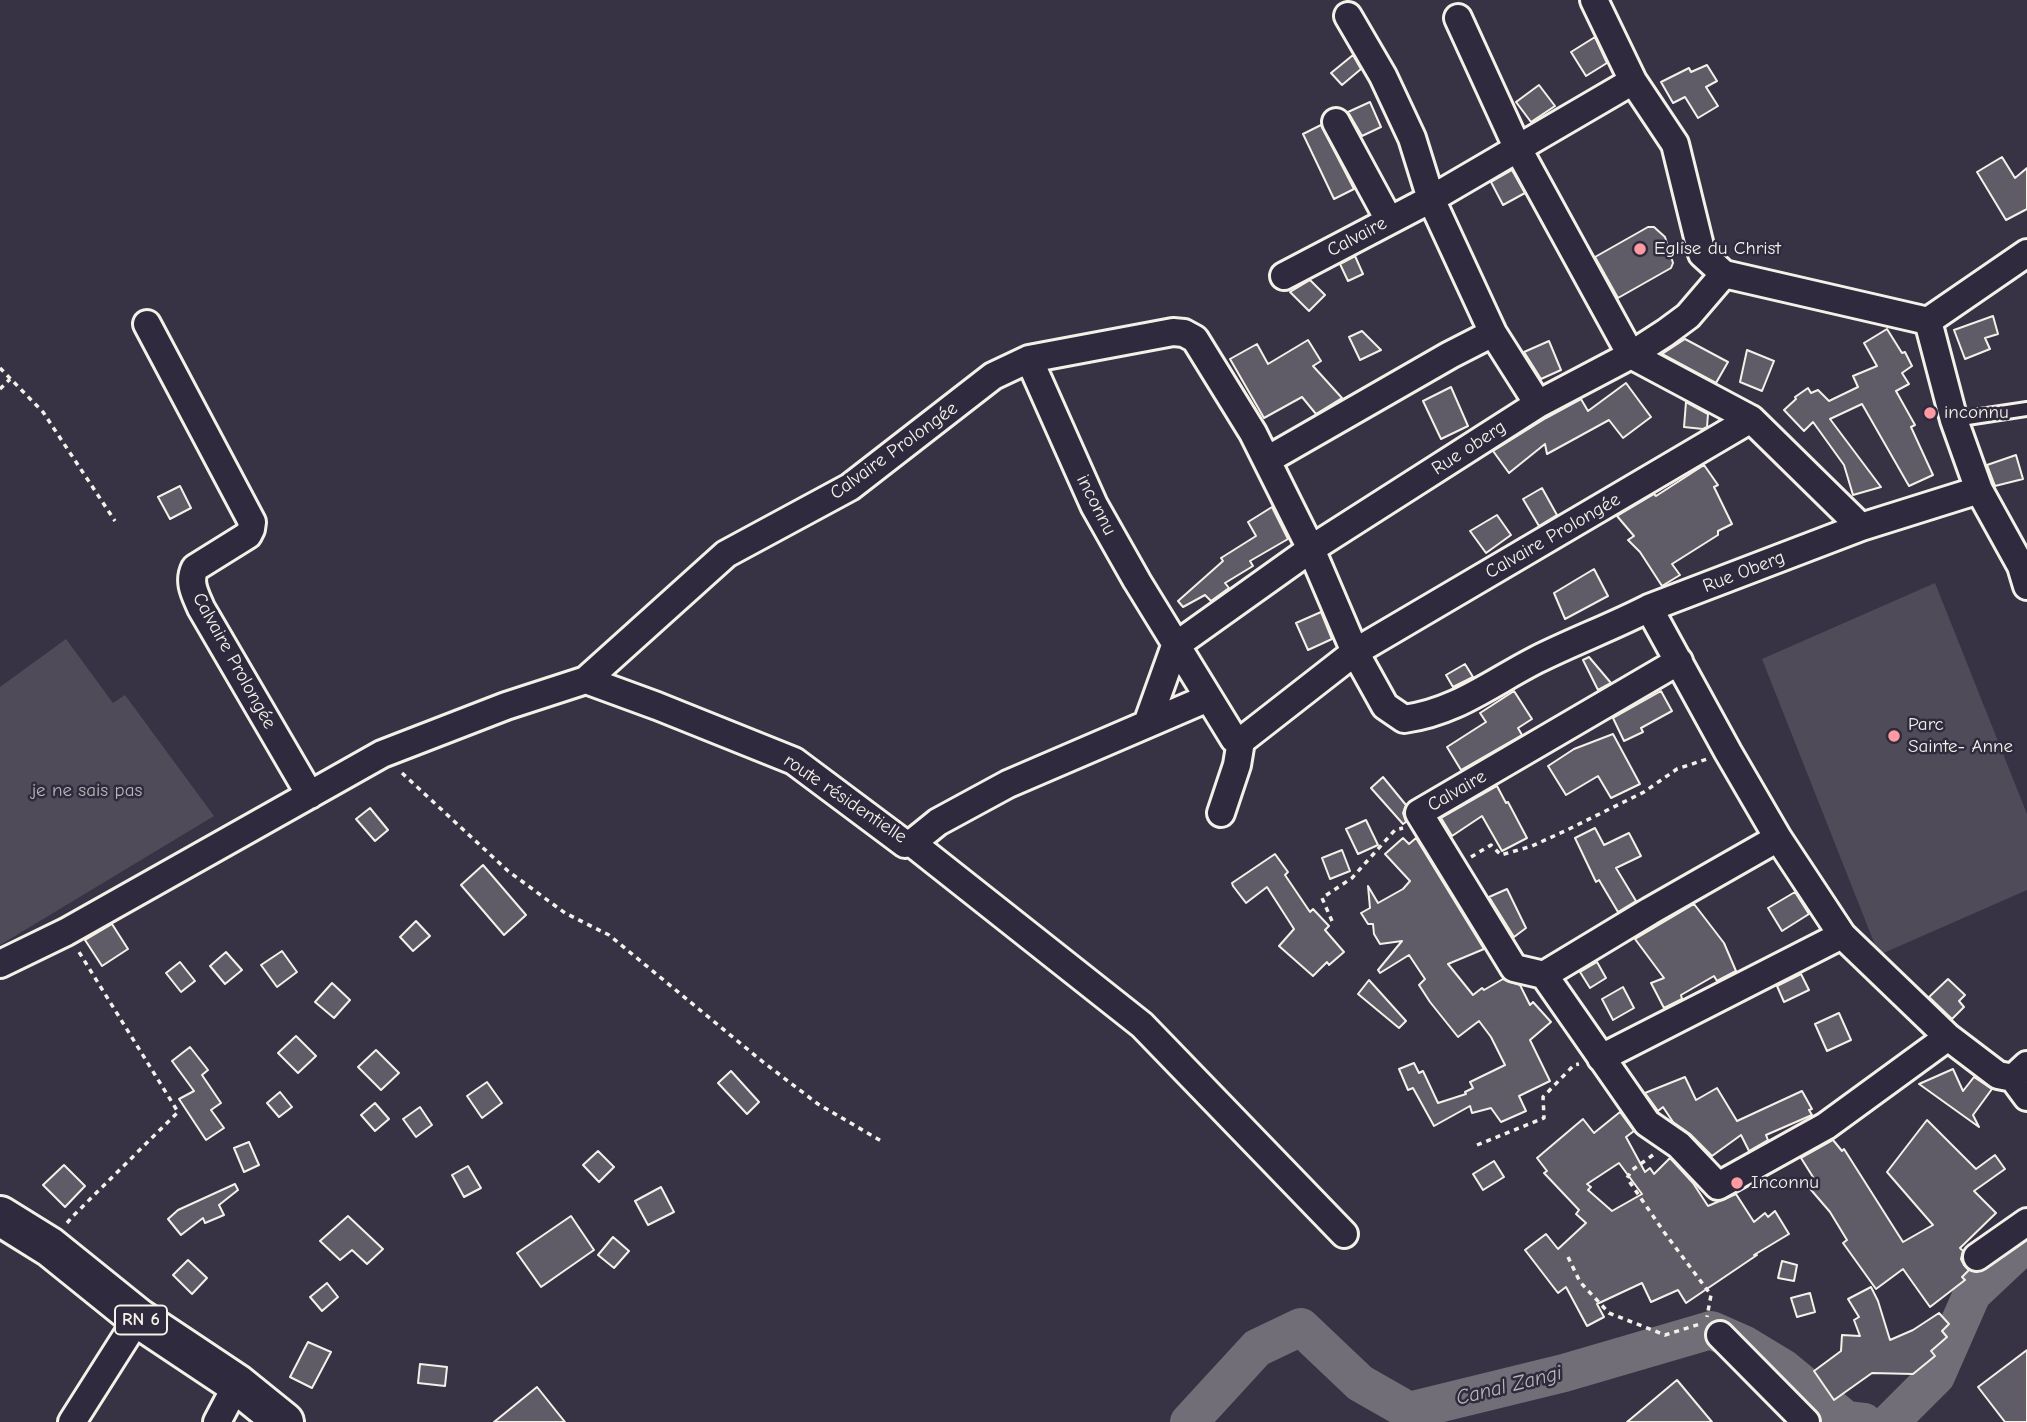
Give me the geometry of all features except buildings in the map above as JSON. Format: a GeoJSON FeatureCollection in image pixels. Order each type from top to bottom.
{"type":"FeatureCollection","features":[{"type":"Feature","properties":{"kind":"main road","name":"RN 6"},"geometry":{"type":"LineString","coordinates":[[0,1216],[50,1247],[138,1318],[237,1384],[284,1422]]}},
{"type":"Feature","properties":{"kind":"street"},"geometry":{"type":"LineString","coordinates":[[1594,0],[1633,81],[1675,144],[1702,254],[1724,274],[1928,321],[2027,253]]}},
{"type":"Feature","properties":{"kind":"street"},"geometry":{"type":"LineString","coordinates":[[1348,16],[1383,76],[1412,138],[1431,199],[1493,332],[1538,404]]}},
{"type":"Feature","properties":{"kind":"street"},"geometry":{"type":"LineString","coordinates":[[1458,18],[1517,147],[1631,355],[1751,419],[1861,527]]}},
{"type":"Feature","properties":{"kind":"street"},"geometry":{"type":"LineString","coordinates":[[1517,147],[1633,81]]}},
{"type":"Feature","properties":{"kind":"street"},"geometry":{"type":"LineString","coordinates":[[1336,122],[1388,220]]}},
{"type":"Feature","properties":{"kind":"street","name":"Calvaire"},"geometry":{"type":"LineString","coordinates":[[1284,276],[1431,199],[1517,147]]}},
{"type":"Feature","properties":{"kind":"street"},"geometry":{"type":"LineString","coordinates":[[1631,355],[1688,316],[1724,274]]}},
{"type":"Feature","properties":{"kind":"street"},"geometry":{"type":"LineString","coordinates":[[1928,321],[1954,420],[1979,490],[2021,566],[2027,586]]}},
{"type":"Feature","properties":{"kind":"street","name":"Calvaire Prolongée"},"geometry":{"type":"LineString","coordinates":[[146,324],[251,522],[248,535],[195,568],[191,585],[201,608],[310,795]]}},
{"type":"Feature","properties":{"kind":"street","name":"Calvaire Prolongée"},"geometry":{"type":"LineString","coordinates":[[0,964],[66,932],[382,754],[506,706],[586,680],[726,554],[850,487],[993,376],[1029,359],[1173,332],[1184,333],[1195,340],[1253,433],[1311,549],[1354,652],[1385,706],[1404,719],[1425,716],[1459,704],[1517,670]]}},
{"type":"Feature","properties":{"kind":"street"},"geometry":{"type":"LineString","coordinates":[[1267,460],[1493,332]]}},
{"type":"Feature","properties":{"kind":"street","name":"Rue oberg"},"geometry":{"type":"LineString","coordinates":[[1311,549],[1538,404],[1631,355]]}},
{"type":"Feature","properties":{"kind":"street","name":"inconnu"},"geometry":{"type":"LineString","coordinates":[[1029,359],[1094,505],[1175,646],[1234,739],[1241,741]]}},
{"type":"Feature","properties":{"kind":"street","name":"Calvaire Prolongée"},"geometry":{"type":"LineString","coordinates":[[1354,652],[1751,419]]}},
{"type":"Feature","properties":{"kind":"street","name":"Rue Oberg"},"geometry":{"type":"LineString","coordinates":[[1517,670],[1649,608],[1861,527],[1979,490]]}},
{"type":"Feature","properties":{"kind":"street"},"geometry":{"type":"LineString","coordinates":[[1147,724],[1175,646],[1311,549]]}},
{"type":"Feature","properties":{"kind":"street"},"geometry":{"type":"LineString","coordinates":[[1649,608],[1778,838],[1842,935],[1948,1037],[1998,1075],[2022,1080]]}},
{"type":"Feature","properties":{"kind":"street"},"geometry":{"type":"LineString","coordinates":[[1221,813],[1237,765],[1241,741],[1354,652]]}},
{"type":"Feature","properties":{"kind":"street","name":"Calvaire"},"geometry":{"type":"LineString","coordinates":[[1544,975],[1514,968],[1419,813],[1679,661]]}},
{"type":"Feature","properties":{"kind":"street","name":"route résidentielle"},"geometry":{"type":"LineString","coordinates":[[586,680],[794,761],[905,844],[912,844],[938,822],[1008,784],[1208,698]]}},
{"type":"Feature","properties":{"kind":"street"},"geometry":{"type":"LineString","coordinates":[[1778,838],[1544,975],[1647,1123],[1679,1145],[1718,1186],[1826,1126],[1948,1037]]}},
{"type":"Feature","properties":{"kind":"street"},"geometry":{"type":"LineString","coordinates":[[912,844],[1142,1025],[1344,1234]]}},
{"type":"Feature","properties":{"kind":"street"},"geometry":{"type":"LineString","coordinates":[[1601,1058],[1842,935]]}},
{"type":"Feature","properties":{"kind":"street"},"geometry":{"type":"LineString","coordinates":[[1977,1257],[2027,1222]]}},
{"type":"Feature","properties":{"kind":"street"},"geometry":{"type":"LineString","coordinates":[[72,1422],[138,1318]]}},
{"type":"Feature","properties":{"kind":"street"},"geometry":{"type":"LineString","coordinates":[[1720,1335],[1806,1422]]}},
{"type":"Feature","properties":{"kind":"street"},"geometry":{"type":"LineString","coordinates":[[216,1422],[237,1384]]}},
{"type":"Feature","properties":{"kind":"lane"},"geometry":{"type":"LineString","coordinates":[[1954,420],[2027,409]]}},
{"type":"Feature","properties":{"kind":"path"},"geometry":{"type":"LineString","coordinates":[[0,368],[43,412],[115,521]]}},
{"type":"Feature","properties":{"kind":"path"},"geometry":{"type":"LineString","coordinates":[[0,389],[10,379]]}},
{"type":"Feature","properties":{"kind":"path"},"geometry":{"type":"LineString","coordinates":[[1449,863],[1466,860],[1491,845],[1501,855],[1532,846],[1644,792],[1676,769],[1728,752]]}},
{"type":"Feature","properties":{"kind":"path"},"geometry":{"type":"LineString","coordinates":[[382,754],[508,871],[565,913],[609,935],[774,1071],[818,1104],[883,1142]]}},
{"type":"Feature","properties":{"kind":"path"},"geometry":{"type":"LineString","coordinates":[[1332,921],[1322,898],[1352,878],[1395,830],[1425,824]]}},
{"type":"Feature","properties":{"kind":"path"},"geometry":{"type":"LineString","coordinates":[[50,1247],[73,1216],[178,1112],[66,932]]}},
{"type":"Feature","properties":{"kind":"path"},"geometry":{"type":"LineString","coordinates":[[1478,1145],[1544,1118],[1543,1097],[1574,1065],[1601,1058]]}},
{"type":"Feature","properties":{"kind":"path"},"geometry":{"type":"LineString","coordinates":[[1568,1257],[1580,1282],[1609,1313],[1665,1335],[1706,1322],[1712,1295],[1627,1178],[1632,1170],[1660,1149],[1665,1136]]}},
{"type":"Feature","properties":{"kind":"green space","name":"Parc Sainte- Anne"},"geometry":{"type":"Polygon","coordinates":[[[1935,583],[2027,814],[2027,890],[1879,955],[1762,659],[1935,583]]]}},
{"type":"Feature","properties":{"kind":"green space","name":"je ne sais pas"},"geometry":{"type":"Polygon","coordinates":[[[66,639],[113,703],[125,695],[214,816],[0,945],[0,687],[66,639]]]}},
{"type":"Feature","properties":{"kind":"waterway","name":"Canal Zangi"},"geometry":{"type":"LineString","coordinates":[[1890,1422],[1936,1376],[1972,1294],[2027,1242]]}},
{"type":"Feature","properties":{"kind":"waterway","name":"Canal Zangi"},"geometry":{"type":"LineString","coordinates":[[1189,1422],[1257,1348],[1301,1327],[1360,1383],[1409,1411],[1564,1373],[1711,1330],[1745,1345],[1783,1368],[1846,1420],[1864,1422]]}},
{"type":"Feature","properties":{"kind":"place","name":"Eglise du Christ"},"geometry":{"type":"Point","coordinates":[1640,249]}},
{"type":"Feature","properties":{"kind":"place","name":"inconnu"},"geometry":{"type":"Point","coordinates":[1930,413]}},
{"type":"Feature","properties":{"kind":"place","name":"Parc Sainte- Anne"},"geometry":{"type":"Point","coordinates":[1894,736]}},
{"type":"Feature","properties":{"kind":"place","name":"Inconnu"},"geometry":{"type":"Point","coordinates":[1737,1183]}}]}
